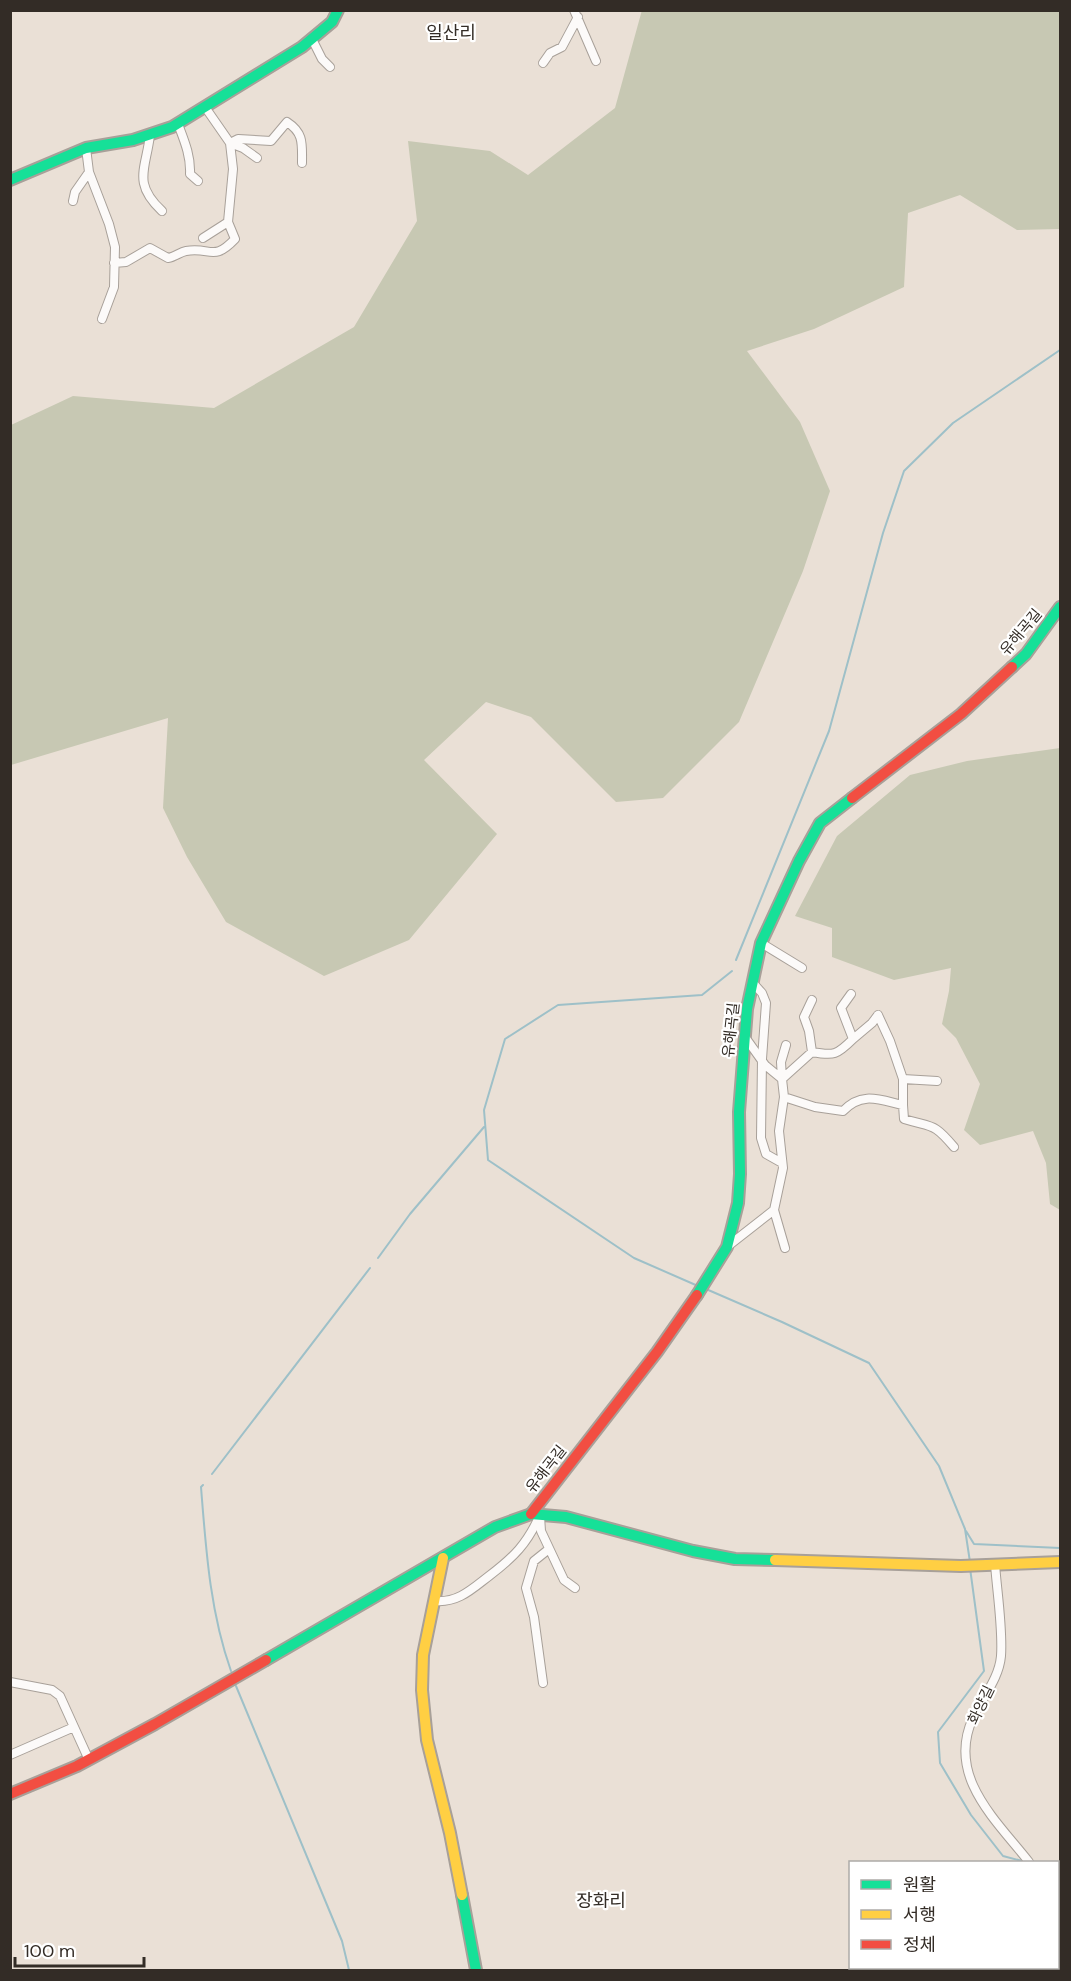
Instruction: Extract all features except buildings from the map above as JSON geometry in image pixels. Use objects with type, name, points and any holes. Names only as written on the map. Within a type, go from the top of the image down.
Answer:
[{"type":"street","points":[[10,180],[86,148],[134,140],[178,124],[312,39],[332,22],[338,10]]},
{"type":"street","points":[[576,14],[596,61]]},
{"type":"street","points":[[543,63],[550,53],[562,47],[576,14]]},
{"type":"street","points":[[312,39],[322,59],[330,67]]},
{"type":"street","points":[[114,263],[126,262],[150,248],[168,258],[183,252],[202,250],[218,253],[225,250],[235,238],[228,222],[233,169],[230,143],[205,107]]},
{"type":"street","points":[[230,143],[238,139],[271,141],[287,122],[297,129],[302,141],[302,163]]},
{"type":"street","points":[[178,124],[186,148],[190,174],[198,181]]},
{"type":"street","points":[[150,135],[142,178],[153,203],[162,211]]},
{"type":"street","points":[[230,143],[243,147],[257,158]]},
{"type":"street","points":[[86,148],[89,172],[109,224],[115,247],[114,287],[102,319]]},
{"type":"street","points":[[73,201],[75,192],[89,172]]},
{"type":"street","points":[[203,238],[228,222]]},
{"type":"street","name":"유해곡길","points":[[536,1515],[689,1307],[727,1247],[738,1203],[739,1112],[747,1009],[761,943],[799,861],[820,823],[960,714],[1026,654],[1060,607]]},
{"type":"street","points":[[761,943],[802,968]]},
{"type":"street","points":[[753,983],[762,993],[766,1003],[762,1059],[761,1138],[766,1154],[782,1163]]},
{"type":"street","points":[[851,994],[841,1008],[853,1040]]},
{"type":"street","points":[[812,1000],[804,1017],[812,1052]]},
{"type":"street","points":[[812,1052],[828,1055],[839,1053],[878,1015],[903,1079],[904,1119],[930,1124],[939,1130],[954,1147]]},
{"type":"street","points":[[745,1037],[765,1065],[782,1079]]},
{"type":"street","points":[[785,1248],[774,1210],[782,1163],[779,1131],[784,1097],[781,1062],[786,1045]]},
{"type":"street","points":[[782,1079],[812,1052]]},
{"type":"street","points":[[903,1079],[937,1081]]},
{"type":"street","points":[[784,1097],[815,1107],[843,1111],[852,1102],[871,1098],[903,1105]]},
{"type":"street","points":[[727,1247],[774,1210]]},
{"type":"street","points":[[536,1515],[564,1580],[575,1588]]},
{"type":"street","points":[[435,1601],[442,1602],[466,1595],[501,1568],[520,1550],[533,1531],[536,1515]]},
{"type":"street","points":[[10,1794],[89,1760],[495,1527],[516,1518],[536,1515],[566,1516],[693,1551],[735,1559],[961,1566],[1060,1562]]},
{"type":"street","points":[[543,1683],[534,1617],[526,1588],[534,1561],[549,1549]]},
{"type":"street","points":[[443,1558],[423,1655],[422,1690],[426,1730],[450,1833],[476,1971]]},
{"type":"street","name":"화양길","points":[[995,1564],[1001,1656],[996,1673],[969,1728],[964,1759],[978,1796],[1026,1859]]},
{"type":"street","points":[[10,1682],[57,1693],[62,1699],[89,1760]]},
{"type":"street","points":[[10,1755],[74,1727]]},
{"type":"green space","points":[[642,10],[1060,11],[1060,229],[1017,230],[960,195],[908,213],[904,287],[814,329],[747,351],[800,422],[830,491],[803,571],[739,722],[663,798],[616,802],[531,717],[486,702],[424,760],[497,834],[409,940],[324,976],[226,922],[187,857],[163,808],[168,718],[11,765],[11,425],[73,396],[214,408],[354,327],[417,221],[408,141],[490,151],[528,175],[615,108]]},
{"type":"green space","points":[[1060,748],[1060,1210],[1050,1204],[1046,1163],[1033,1131],[980,1145],[964,1130],[980,1084],[956,1038],[942,1024],[951,968],[894,980],[832,957],[832,928],[795,916],[837,836],[910,775],[967,761]]},
{"type":"waterway","points":[[736,960],[829,731],[883,533],[904,471],[953,423],[1060,350]]},
{"type":"waterway","points":[[698,1286],[634,1258],[488,1160],[484,1110],[505,1039],[558,1005],[702,995],[732,971]]},
{"type":"waterway","points":[[378,1258],[410,1214],[484,1127]]},
{"type":"waterway","points":[[212,1474],[370,1268]]},
{"type":"waterway","points":[[706,1289],[869,1363],[939,1466],[965,1529],[970,1562]]},
{"type":"waterway","points":[[203,1485],[201,1487],[210,1580],[218,1626],[231,1671]]},
{"type":"waterway","points":[[966,1531],[974,1544],[1060,1548]]},
{"type":"waterway","points":[[970,1568],[984,1671],[938,1732],[940,1763],[971,1815],[1003,1856],[1022,1861]]},
{"type":"waterway","points":[[236,1686],[342,1941],[349,1970]]},
{"type":"traffic: fast","points":[[10,180],[86,148],[133,140],[172,127],[302,47],[332,22],[338,10]]},
{"type":"traffic: fast","points":[[1012,667],[1026,654],[1060,607]]},
{"type":"traffic: fast","points":[[697,1295],[727,1247],[738,1203],[739,1112],[747,1009],[761,943],[799,861],[820,823],[852,798]]},
{"type":"traffic: fast","points":[[266,1660],[495,1527],[531,1514],[566,1517],[693,1551],[735,1559],[775,1560]]},
{"type":"traffic: fast","points":[[462,1895],[476,1970]]},
{"type":"traffic: slow","points":[[443,1558],[423,1655],[422,1690],[427,1740],[450,1833],[462,1895]]},
{"type":"traffic: slow","points":[[775,1560],[961,1566],[1060,1562]]},
{"type":"traffic: jam","points":[[852,798],[961,714],[1012,667]]},
{"type":"traffic: jam","points":[[531,1514],[657,1352],[697,1295]]},
{"type":"traffic: jam","points":[[10,1794],[77,1766],[266,1660]]},
{"type":"district","name":"일산리","points":[[451,33]]},
{"type":"district","name":"장화리","points":[[601,1901]]}]
